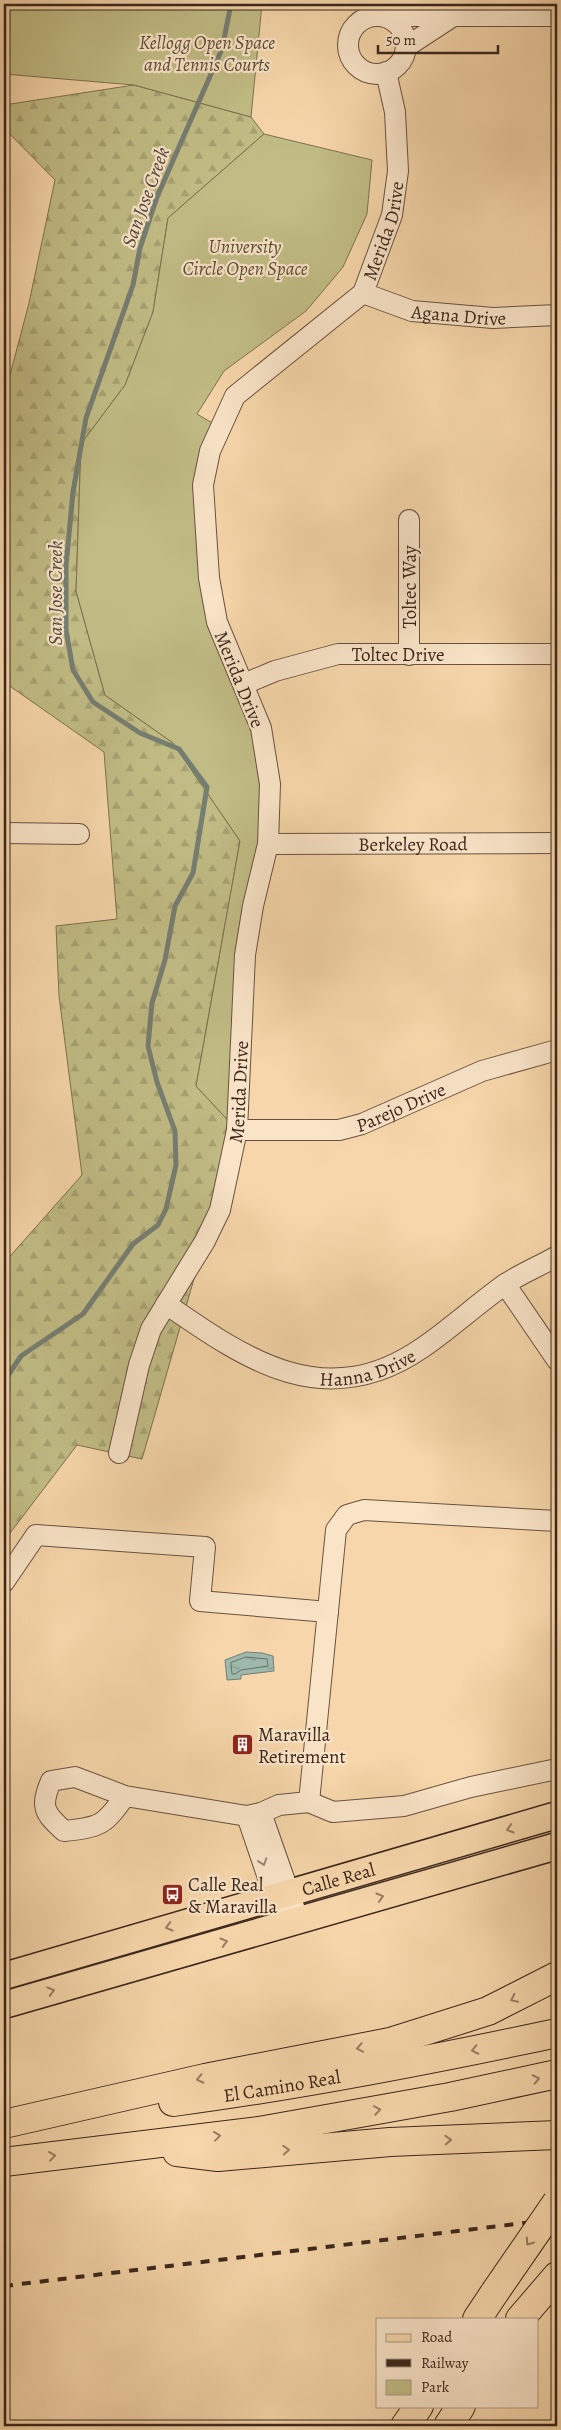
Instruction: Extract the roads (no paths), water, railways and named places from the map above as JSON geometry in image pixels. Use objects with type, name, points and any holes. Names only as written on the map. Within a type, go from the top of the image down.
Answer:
[{"type":"highway","points":[[4,2124],[205,2078],[390,2042],[488,2011],[557,1976]]},
{"type":"highway","name":"El Camino Real","points":[[4,2124],[253,2091],[444,2057],[557,2033]]},
{"type":"highway","points":[[4,2162],[269,2130],[450,2097],[557,2074]]},
{"type":"highway","points":[[134,2147],[218,2157],[390,2142],[557,2135]]},
{"type":"highway","points":[[478,2318],[557,2202]]},
{"type":"highway","points":[[521,2318],[553,2280]]},
{"type":"highway","points":[[405,2426],[418,2408]]},
{"type":"highway","points":[[448,2426],[460,2408]]},
{"type":"main road","name":"Calle Real","points":[[4,1976],[557,1815]]},
{"type":"main road","name":"Calle Real","points":[[4,2005],[557,1846]]},
{"type":"street","points":[[381,16],[389,18],[402,30],[406,47],[400,62],[386,72],[378,74],[362,69],[352,59],[348,45],[351,31],[364,19],[381,16],[455,15],[530,10],[557,16]]},
{"type":"street","points":[[406,47],[455,15]]},
{"type":"street","name":"Merida Drive","points":[[120,1453],[139,1365],[151,1329],[204,1241],[220,1210],[237,1130],[245,955],[253,906],[268,844],[270,784],[261,728],[244,684],[230,658],[217,622],[209,578],[203,485],[210,451],[234,396],[363,292],[392,215],[398,171],[395,112],[386,72]]},
{"type":"street","name":"Agana Drive","points":[[363,292],[412,311],[493,318],[557,315]]},
{"type":"street","name":"Toltec Way","points":[[409,520],[409,655]]},
{"type":"street","name":"Toltec Drive","points":[[244,684],[275,671],[338,654],[557,654]]},
{"type":"street","points":[[4,833],[79,834]]},
{"type":"street","name":"Berkeley Road","points":[[268,844],[557,843]]},
{"type":"street","name":"Parejo Drive","points":[[237,1130],[339,1130],[347,1128],[390,1113],[482,1071],[557,1050]]},
{"type":"street","name":"Hanna Drive","points":[[166,1304],[221,1342],[259,1363],[291,1374],[356,1378],[380,1371],[421,1349],[505,1284],[557,1256]]},
{"type":"street","points":[[505,1284],[557,1360]]},
{"type":"street","points":[[310,1802],[336,1530],[347,1515],[364,1510],[557,1520]]},
{"type":"street","points":[[4,1582],[36,1535],[205,1547],[200,1601],[328,1612]]},
{"type":"street","points":[[125,1796],[254,1815],[279,1805],[310,1802],[334,1812],[404,1806],[471,1787],[557,1769]]},
{"type":"street","points":[[254,1815],[292,1923]]},
{"type":"water","points":[[246,1652],[273,1656],[274,1671],[241,1675],[241,1679],[227,1680],[225,1660]]},
{"type":"waterway","name":"San Jose Creek","points":[[4,1390],[5,1380],[21,1356],[83,1314],[133,1244],[158,1225],[166,1209],[176,1165],[175,1131],[157,1082],[148,1046],[152,1003],[165,960],[175,906],[193,873],[207,787],[179,749],[140,733],[93,702],[73,670],[66,630],[66,566],[73,492],[86,418],[133,285],[140,248],[157,197],[222,49],[231,4]]},
{"type":"railway","points":[[4,2286],[557,2219]]},
{"type":"place","name":"Maravilla Retirement","points":[[242,1745]]},
{"type":"place","name":"Calle Real & Maravilla","points":[[172,1895]]},
{"type":"park label","name":"Kellogg Open Space and Tennis Courts","points":[[207,53]]},
{"type":"park label","name":"University Circle Open Space","points":[[245,257]]}]
